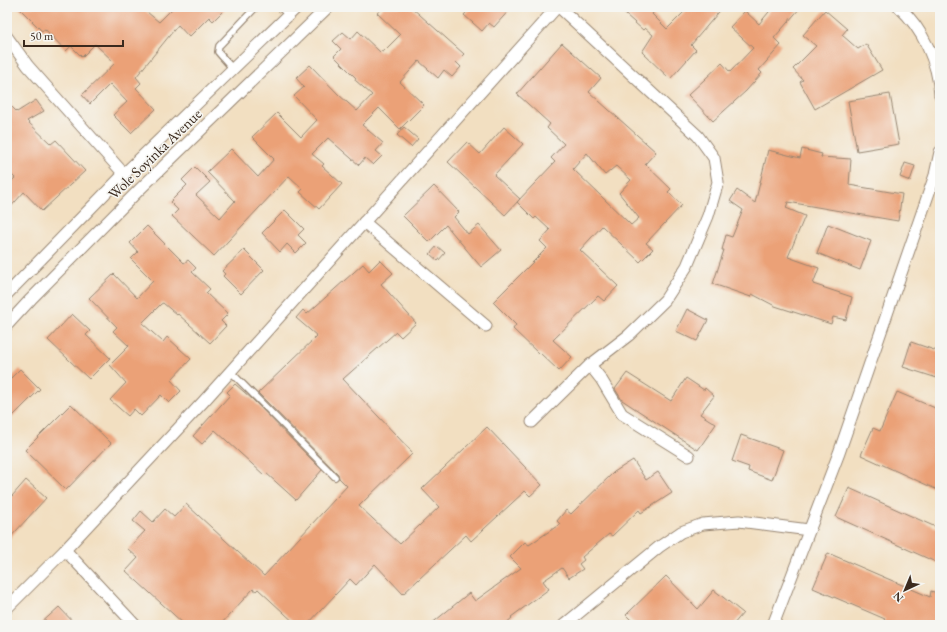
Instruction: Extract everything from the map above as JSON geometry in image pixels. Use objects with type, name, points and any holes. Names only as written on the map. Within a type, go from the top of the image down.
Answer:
[{"type":"street","name":"Wole Soyinka Avenue","points":[[7,294],[124,174],[297,7]]},
{"type":"street","name":"Wole Soyinka Avenue","points":[[9,319],[31,299],[139,190],[328,7]]},
{"type":"street","points":[[7,608],[65,550],[230,371],[558,7],[698,136],[714,158],[718,182],[708,216],[687,266],[665,300],[629,335],[590,365],[532,422]]},
{"type":"street","points":[[899,7],[908,16],[930,50],[939,81],[940,95]]},
{"type":"street","points":[[7,38],[28,66],[124,174]]},
{"type":"street","points":[[773,625],[839,453],[935,175],[940,152]]},
{"type":"street","points":[[364,222],[486,326]]},
{"type":"street","points":[[590,365],[601,379],[622,414],[689,456]]},
{"type":"street","points":[[564,625],[659,547],[681,532],[703,524],[739,521],[809,530]]},
{"type":"street","points":[[65,550],[135,625]]},
{"type":"lane","points":[[233,69],[218,52],[219,46],[256,7]]},
{"type":"lane","points":[[279,7],[288,15]]},
{"type":"lane","points":[[230,371],[335,477]]},
{"type":"building","points":[[18,7],[141,7],[159,22],[174,7],[227,7],[213,21],[209,17],[189,37],[178,25],[136,77],[141,83],[136,88],[156,109],[131,133],[113,115],[127,102],[110,84],[90,104],[82,95],[115,63],[95,44],[82,57],[71,46],[66,51],[45,29],[42,31]]},
{"type":"building","points":[[384,7],[411,7],[464,54],[456,62],[461,67],[452,77],[444,70],[438,78],[419,61],[400,82],[424,105],[400,129],[379,108],[362,125],[383,143],[376,151],[382,156],[373,165],[365,158],[359,165],[328,138],[312,154],[324,164],[322,166],[342,184],[319,209],[300,192],[303,189],[289,176],[214,256],[172,216],[178,210],[170,202],[187,185],[182,180],[195,167],[210,182],[196,195],[220,218],[235,201],[207,172],[231,149],[258,177],[274,159],[252,137],[277,113],[301,137],[317,120],[294,96],[304,87],[296,78],[310,65],[357,111],[372,95],[355,80],[356,78],[334,56],[341,49],[333,41],[343,32],[351,39],[358,31],[380,52],[383,52],[400,35],[377,13]]},
{"type":"building","points":[[471,7],[512,7],[494,27],[489,23],[482,31],[464,15]]},
{"type":"building","points":[[617,7],[658,7],[652,14],[667,29],[689,7],[723,7],[691,45],[696,50],[670,79],[642,52],[653,35],[645,28],[643,30]]},
{"type":"building","points":[[773,7],[801,7],[774,38],[781,45],[759,70],[762,73],[746,91],[713,121],[688,95],[722,63],[730,72],[753,48],[730,27],[745,11],[759,24]]},
{"type":"building","points":[[825,10],[847,29],[842,35],[858,49],[866,44],[882,70],[815,109],[800,82],[803,80],[793,69],[816,46],[803,35]]},
{"type":"building","points":[[562,43],[601,78],[589,92],[656,152],[645,164],[671,189],[668,192],[682,205],[646,243],[653,249],[640,262],[602,226],[580,250],[618,286],[604,301],[598,296],[553,340],[572,357],[559,371],[513,329],[516,325],[493,302],[547,248],[540,241],[550,230],[536,217],[534,219],[517,202],[555,162],[551,158],[564,144],[547,128],[550,124],[517,94]],"holes":[[[587,153],[605,175],[616,166],[631,180],[619,193],[639,218],[631,225],[573,169]]]},
{"type":"building","points":[[890,94],[899,144],[857,151],[848,101]]},
{"type":"building","points":[[36,100],[44,111],[27,121],[51,144],[56,140],[85,171],[42,211],[24,192],[7,211],[7,185],[15,178],[7,170],[7,102],[17,112]]},
{"type":"building","points":[[404,127],[418,139],[411,147],[397,135]]},
{"type":"building","points":[[504,127],[523,144],[494,175],[520,199],[505,215],[448,162],[467,142],[480,154]]},
{"type":"building","points":[[802,149],[822,154],[821,157],[851,159],[849,185],[902,194],[898,221],[788,202],[786,208],[805,216],[788,257],[819,268],[813,284],[852,297],[846,320],[833,317],[831,324],[775,306],[752,294],[751,297],[713,284],[724,250],[722,250],[726,235],[732,237],[743,210],[730,201],[737,190],[755,203],[768,150],[800,158]]},
{"type":"building","points":[[905,163],[915,166],[910,181],[900,177]]},
{"type":"building","points":[[434,186],[459,212],[454,217],[468,234],[479,225],[501,250],[481,267],[446,225],[429,242],[403,216]]},
{"type":"building","points":[[285,210],[304,229],[298,235],[306,243],[296,253],[287,244],[280,252],[262,233]]},
{"type":"building","points":[[828,224],[871,241],[860,270],[817,253]]},
{"type":"building","points":[[147,226],[184,263],[188,260],[196,268],[192,272],[210,289],[206,293],[228,314],[221,321],[226,326],[210,343],[178,314],[177,315],[163,303],[142,323],[163,342],[167,337],[191,359],[171,380],[181,391],[169,403],[161,395],[141,416],[134,409],[128,416],[110,400],[126,383],[110,365],[129,346],[113,331],[117,327],[89,298],[114,274],[137,298],[153,281],[131,259],[138,252],[130,243]]},
{"type":"building","points":[[437,246],[445,253],[438,261],[430,254]]},
{"type":"building","points":[[244,250],[264,270],[241,294],[223,276],[225,274],[222,271]]},
{"type":"building","points":[[380,260],[393,273],[381,284],[416,323],[401,337],[396,332],[343,379],[413,453],[359,506],[400,544],[439,507],[422,489],[487,427],[542,485],[530,496],[525,491],[471,541],[466,535],[403,594],[375,564],[356,585],[350,579],[307,625],[297,625],[258,589],[256,591],[253,589],[220,625],[185,625],[126,571],[138,558],[128,549],[145,531],[133,521],[141,511],[153,522],[165,509],[174,517],[186,504],[264,576],[347,486],[339,478],[338,474],[258,393],[317,336],[296,318],[303,310],[307,314],[363,264],[369,271]]},
{"type":"building","points":[[687,309],[708,320],[697,341],[676,331]]},
{"type":"building","points":[[72,314],[90,331],[86,335],[110,358],[89,379],[48,340]]},
{"type":"building","points":[[911,342],[940,352],[940,379],[903,367]]},
{"type":"building","points":[[20,369],[40,389],[7,422],[7,382]]},
{"type":"building","points":[[627,373],[671,401],[686,378],[704,390],[705,388],[714,396],[700,414],[716,424],[698,450],[622,400],[615,389]]},
{"type":"building","points":[[235,384],[252,399],[322,470],[296,500],[266,473],[264,475],[215,430],[202,444],[193,436],[230,395],[227,392]]},
{"type":"building","points":[[897,392],[940,410],[940,491],[861,455],[873,428],[880,431]]},
{"type":"building","points":[[71,404],[111,443],[66,490],[25,450]]},
{"type":"building","points":[[741,435],[783,450],[772,480],[748,471],[749,467],[732,461]]},
{"type":"building","points":[[633,460],[646,480],[658,472],[672,493],[641,513],[639,510],[612,536],[609,534],[582,557],[584,560],[579,564],[583,569],[569,578],[562,568],[543,581],[549,589],[511,617],[512,618],[504,625],[430,625],[469,593],[475,601],[521,568],[510,557],[525,542],[529,545],[560,524],[557,521],[566,510],[571,514],[614,472]]},
{"type":"building","points":[[26,480],[46,498],[7,541],[7,492],[12,496]]},
{"type":"building","points":[[849,488],[940,529],[940,564],[836,517]]},
{"type":"building","points":[[828,553],[930,597],[931,591],[940,594],[940,606],[933,625],[882,625],[885,619],[813,588]]},
{"type":"building","points":[[666,576],[698,609],[714,590],[743,613],[733,625],[666,625],[660,620],[655,625],[636,625],[626,615]]},
{"type":"building","points":[[59,607],[76,625],[39,625]]}]
